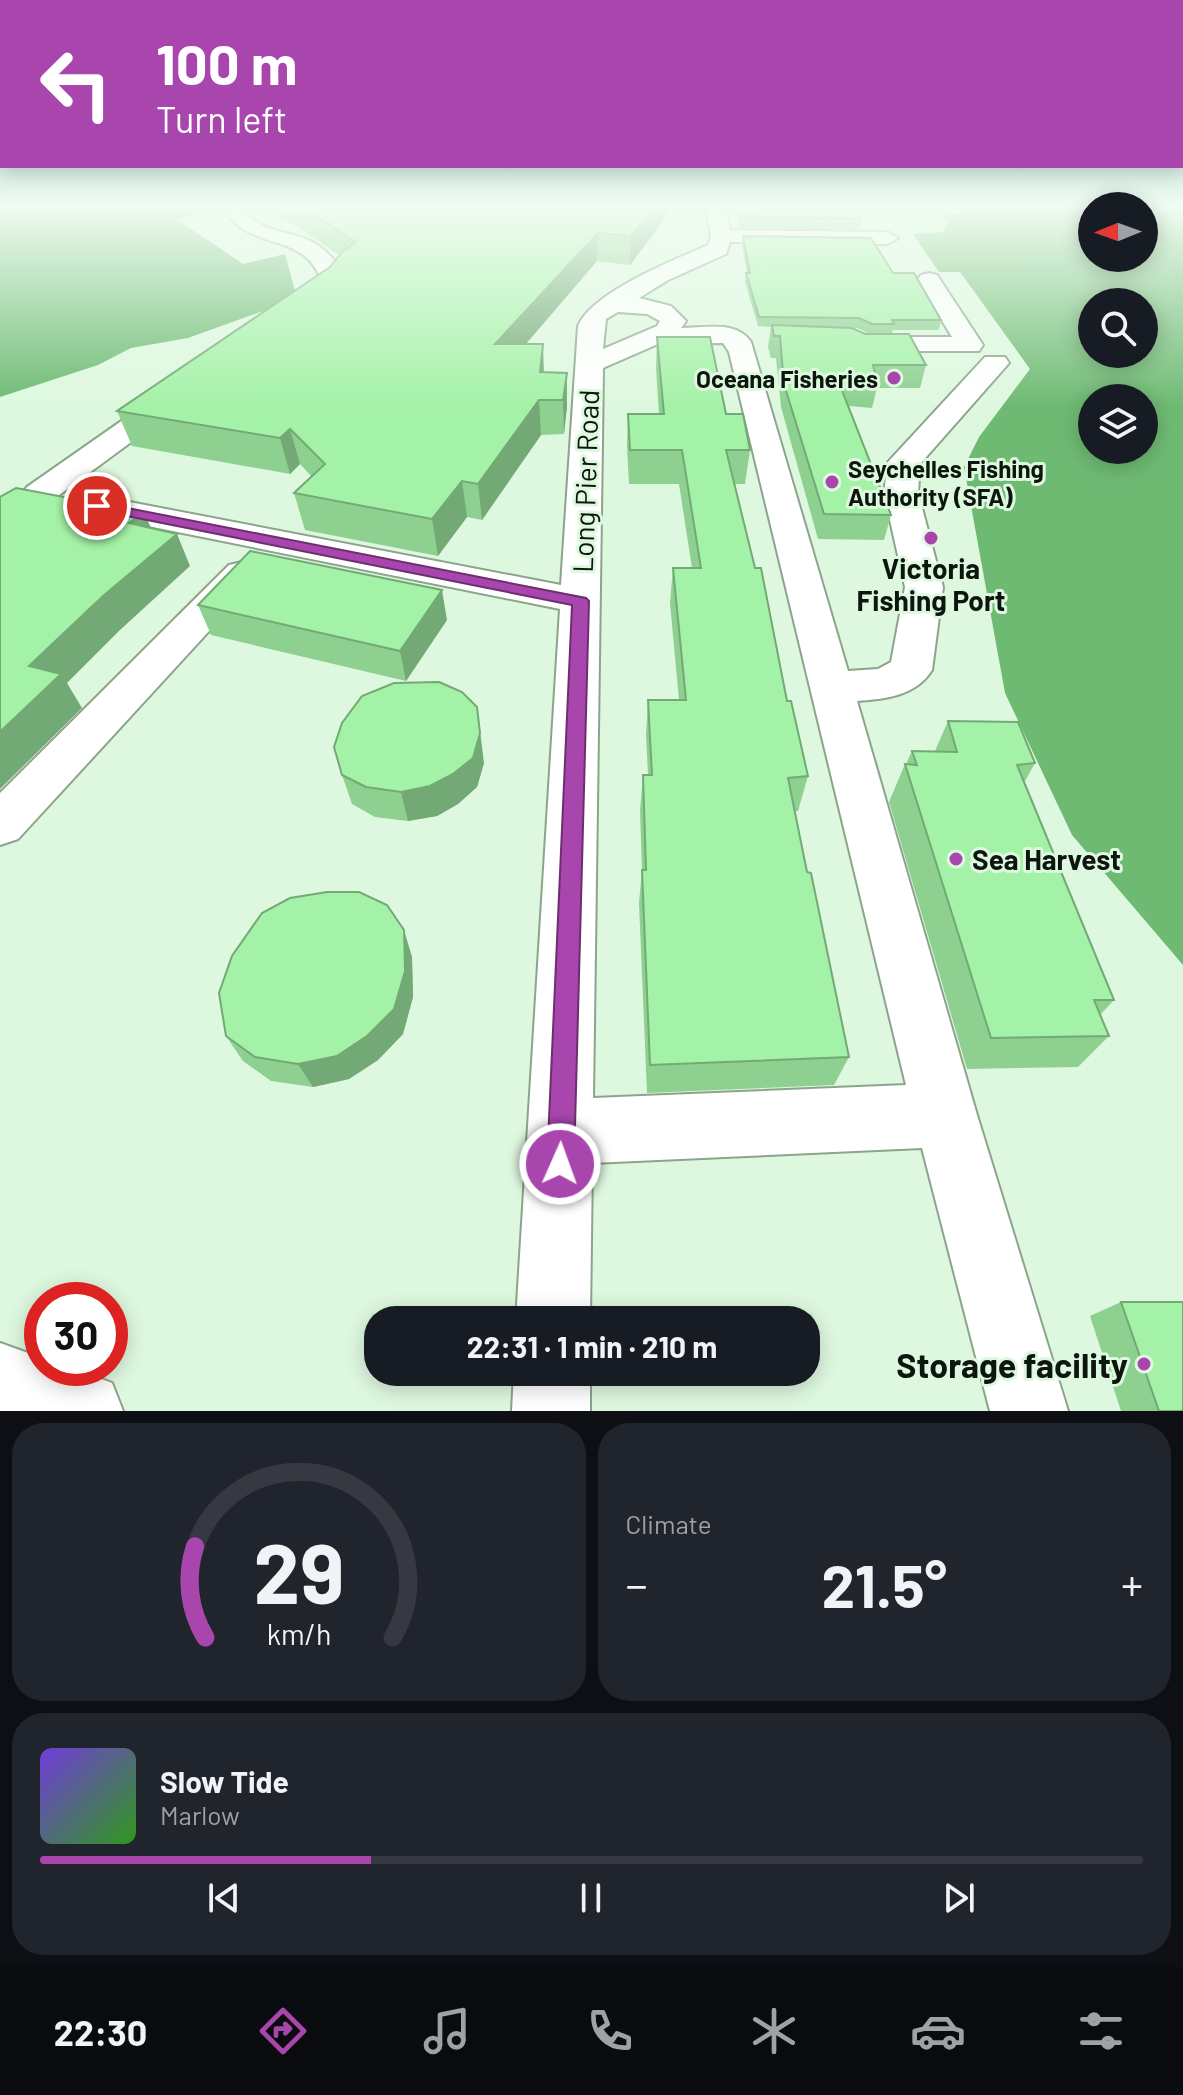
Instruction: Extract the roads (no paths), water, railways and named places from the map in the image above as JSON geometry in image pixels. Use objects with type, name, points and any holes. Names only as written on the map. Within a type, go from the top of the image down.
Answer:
[{"type":"street","points":[[276,325],[326,289],[333,279],[332,275]]},
{"type":"street","points":[[607,307],[663,275]]},
{"type":"street","points":[[663,326],[671,275]]},
{"type":"street","points":[[829,338],[857,339],[860,345],[970,345],[929,280]]},
{"type":"street","points":[[607,307],[648,306],[663,326],[743,335],[738,342],[829,687],[1029,1411]]},
{"type":"street","name":"Long Pier Road","points":[[554,1306],[588,381],[592,363],[587,348],[590,324],[598,312],[607,307]]},
{"type":"street","name":"Long Pier Road","points":[[592,363],[663,326]]},
{"type":"street","points":[[829,687],[886,684],[911,670],[924,587],[901,493],[904,462],[995,363]]},
{"type":"street","points":[[188,387],[39,494],[581,601]]},
{"type":"street","points":[[0,825],[274,541]]},
{"type":"street","points":[[562,1132],[945,1115]]},
{"type":"street","points":[[0,1382],[84,1411]]},
{"type":"street","points":[[551,1411],[552,1386]]},
{"type":"place","name":"Oceana Fisheries","points":[[894,378]]},
{"type":"place","name":"Seychelles Fishing Authority (SFA)","points":[[832,482]]},
{"type":"place","name":"Victoria Fishing Port","points":[[931,538]]},
{"type":"place","name":"Sea Harvest","points":[[956,859]]},
{"type":"place","name":"Storage facility","points":[[1144,1364]]}]
